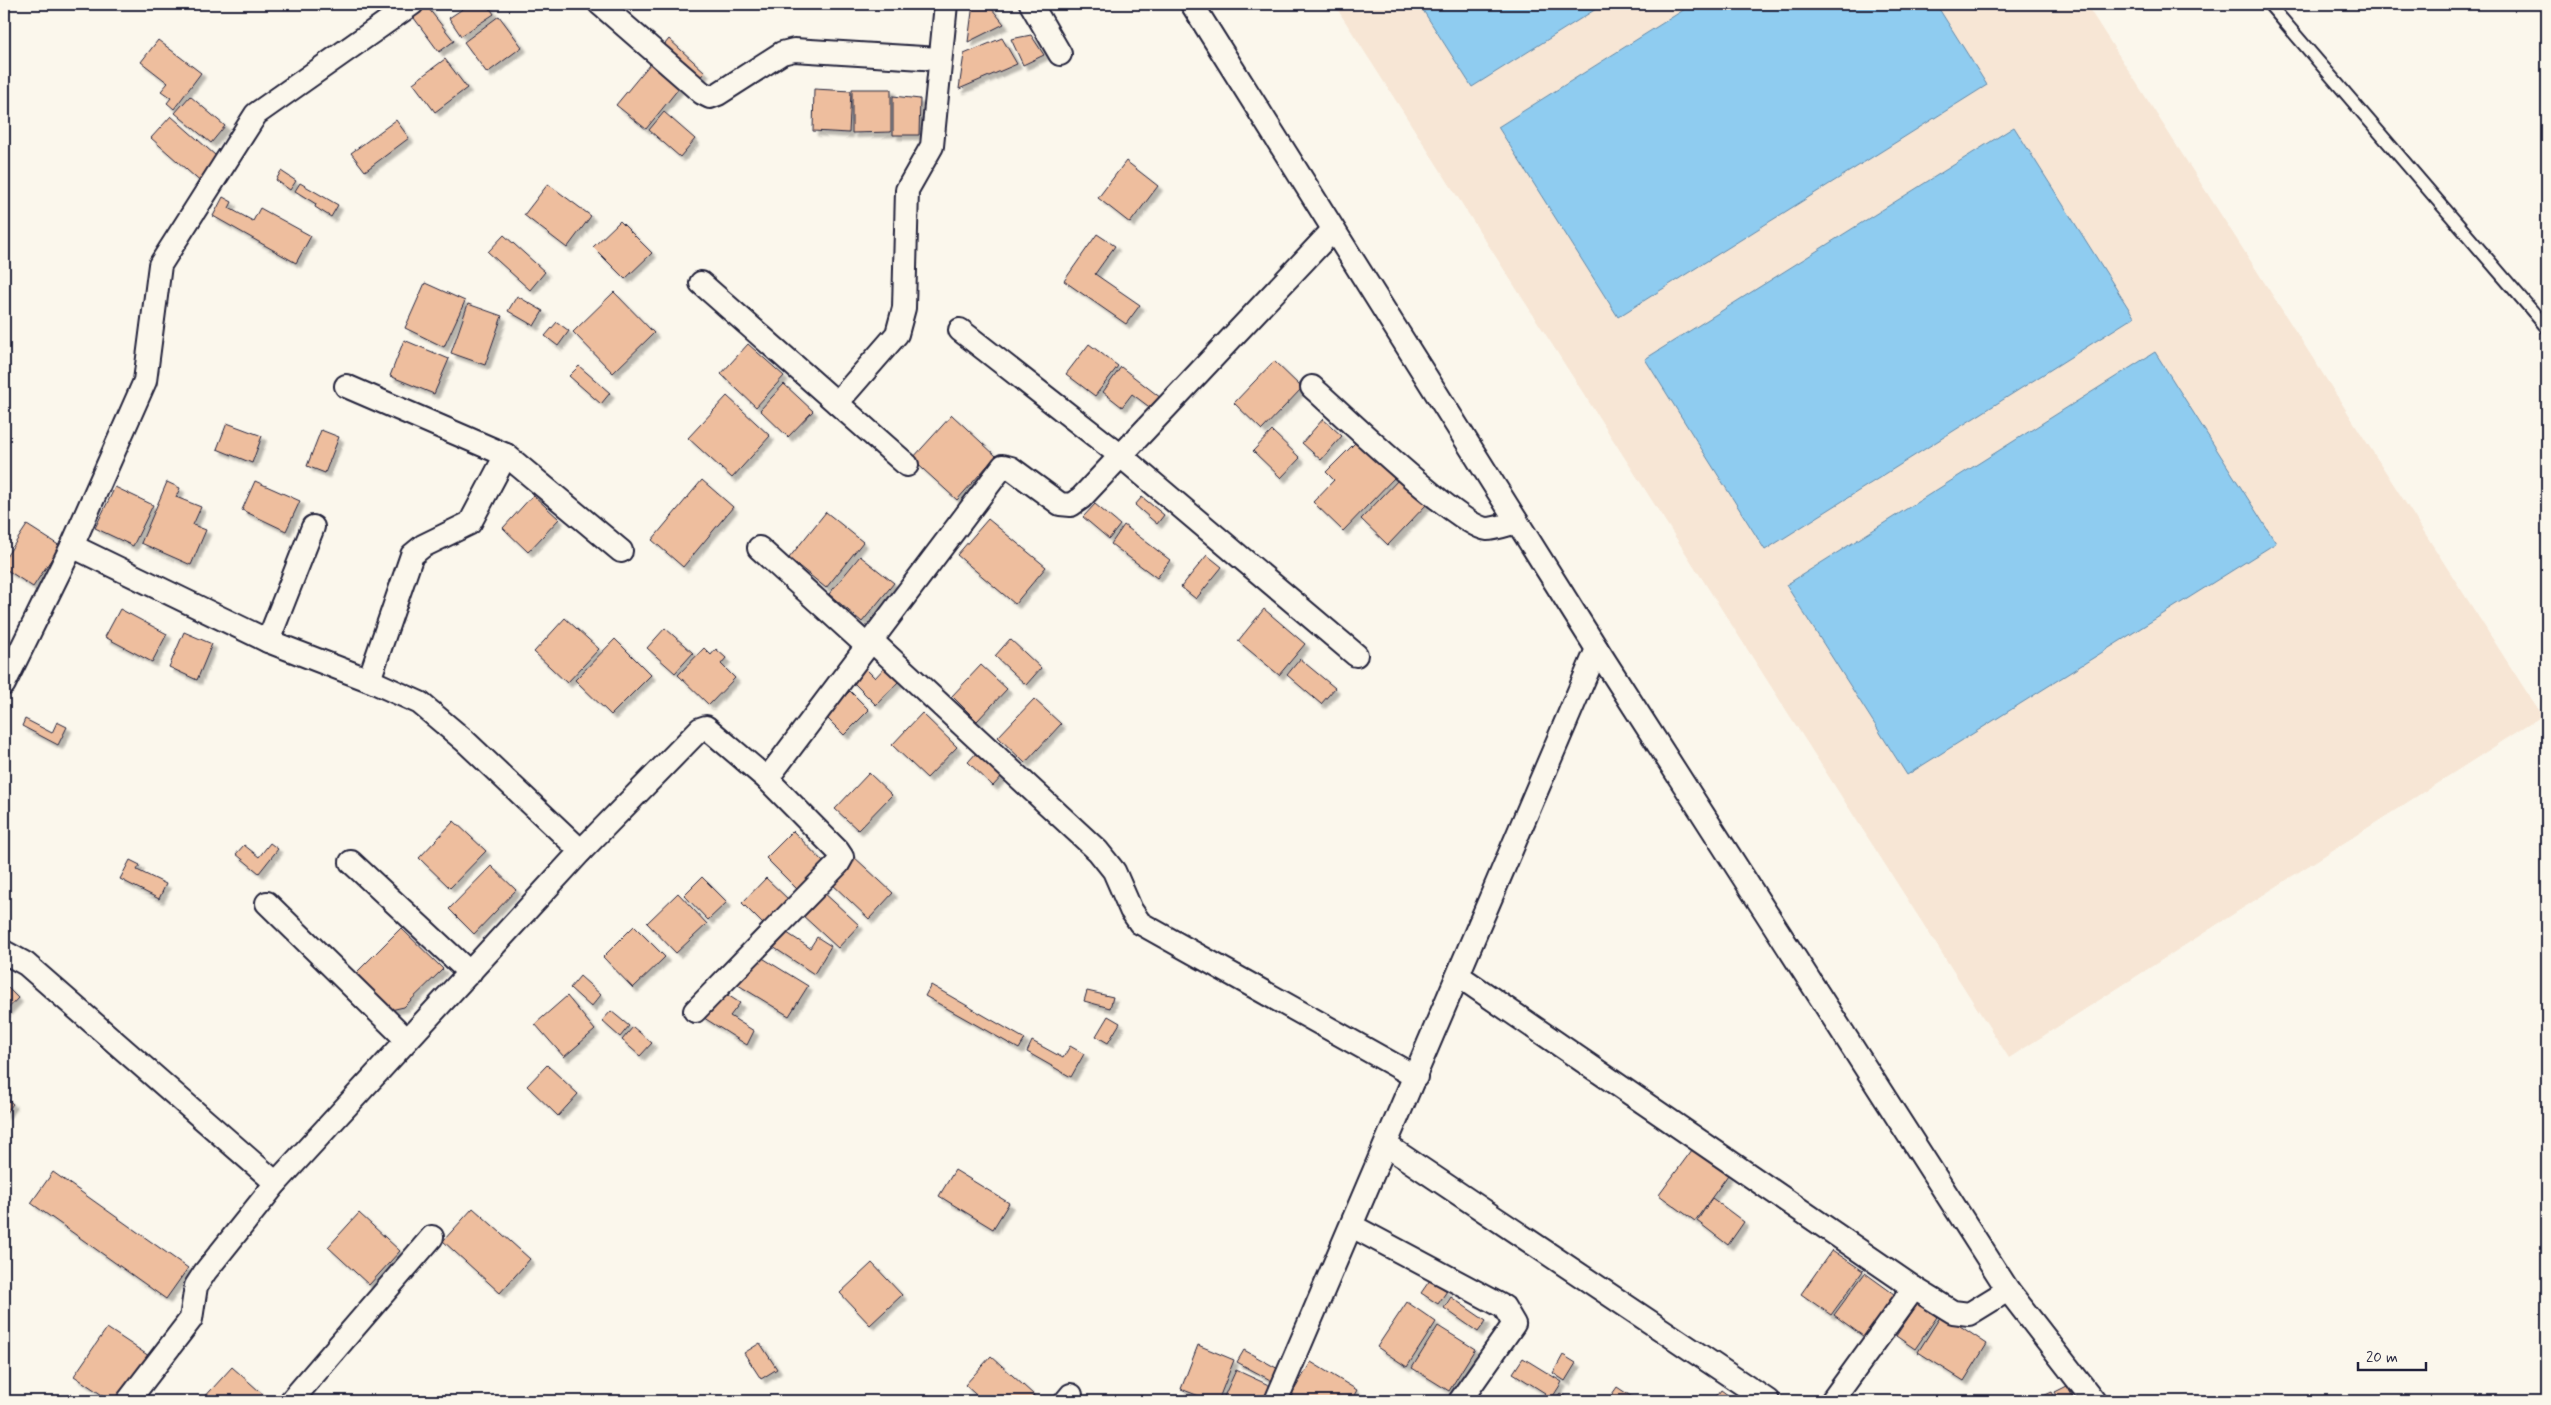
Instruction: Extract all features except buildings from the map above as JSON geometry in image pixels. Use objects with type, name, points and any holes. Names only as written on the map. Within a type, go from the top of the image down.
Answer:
[{"type":"street","points":[[4,684],[72,546],[145,381],[160,265],[256,114],[412,4]]},
{"type":"street","points":[[600,4],[702,93],[710,97],[718,94],[782,54],[794,50],[939,60]]},
{"type":"street","points":[[837,403],[897,334],[904,308],[907,190],[932,146],[946,4]]},
{"type":"street","points":[[1031,4],[1060,54]]},
{"type":"street","points":[[1192,4],[1597,650],[2008,1290],[2094,1401]]},
{"type":"street","points":[[766,779],[1003,466],[1011,468],[1060,504],[1071,506],[1081,498],[1333,230]]},
{"type":"street","points":[[701,283],[907,466]]},
{"type":"street","points":[[960,330],[1120,456],[1356,655]]},
{"type":"street","points":[[346,386],[506,455],[621,551]]},
{"type":"street","points":[[1312,388],[1440,501],[1470,524],[1487,529],[1517,522]]},
{"type":"street","points":[[369,680],[412,555],[423,546],[470,523],[506,455]]},
{"type":"street","points":[[268,641],[312,527]]},
{"type":"street","points":[[72,546],[268,641],[369,680],[420,703],[465,741],[581,850]]},
{"type":"street","points":[[759,548],[869,643],[1098,851],[1114,871],[1131,910],[1140,923],[1416,1077]]},
{"type":"street","points":[[1276,1401],[1597,650]]},
{"type":"street","points":[[128,1401],[191,1319],[196,1286],[205,1272],[276,1183],[581,850],[700,729],[706,727],[766,779],[838,850],[842,857],[838,864],[696,1011]]},
{"type":"street","points":[[351,862],[470,973]]},
{"type":"street","points":[[267,903],[407,1040]]},
{"type":"street","points":[[4,952],[26,964],[276,1183]]},
{"type":"street","points":[[1459,976],[1914,1288],[1953,1312],[1969,1314],[2008,1290]]},
{"type":"street","points":[[1386,1145],[1768,1401]]},
{"type":"street","points":[[1352,1226],[1504,1307],[1512,1317],[1514,1324],[1460,1401]]},
{"type":"street","points":[[291,1401],[432,1237]]},
{"type":"street","points":[[1832,1401],[1914,1288]]},
{"type":"lane","points":[[2269,4],[2547,328]]},
{"type":"shaded area","points":[[1334,4],[2086,4],[2542,716],[2009,1058]]},
{"type":"water","points":[[1419,4],[1604,4],[1472,87]]},
{"type":"water","points":[[1693,4],[1936,4],[1987,85],[1618,317],[1498,127]]},
{"type":"water","points":[[2014,127],[2134,317],[1765,550],[1645,359]]},
{"type":"water","points":[[2155,352],[2276,543],[1907,775],[1786,585]]}]
